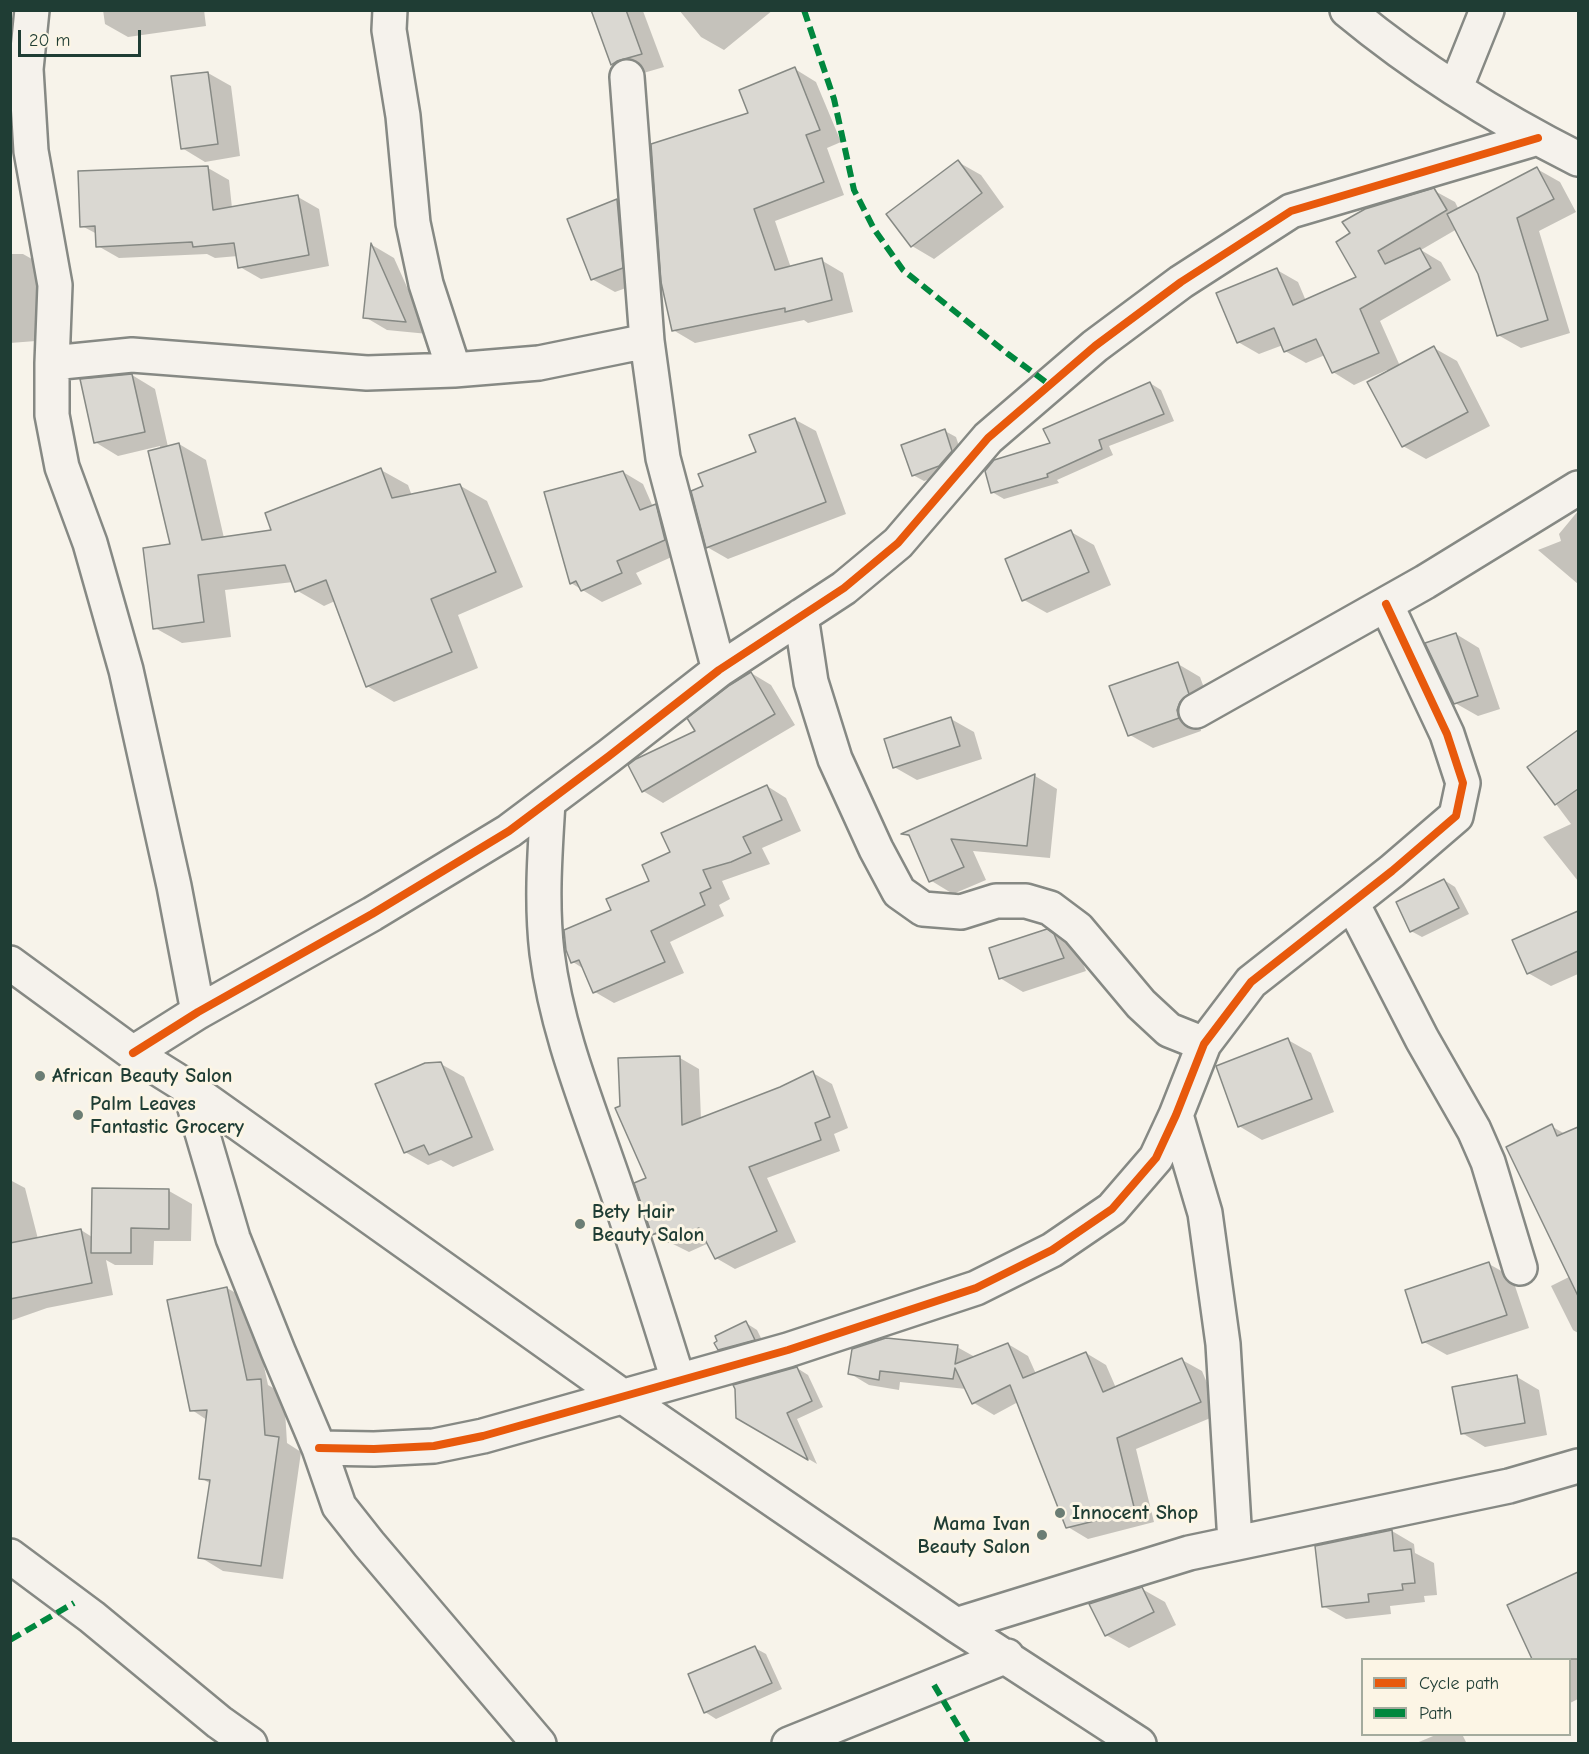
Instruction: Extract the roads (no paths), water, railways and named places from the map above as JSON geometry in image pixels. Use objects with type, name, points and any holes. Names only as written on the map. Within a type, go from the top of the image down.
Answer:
[{"type":"street","points":[[32,10],[26,69],[31,151],[55,285],[52,415],[62,467],[90,543],[126,670],[167,853],[198,1012]]},
{"type":"street","points":[[390,10],[389,30],[403,117],[413,223],[426,284],[454,370]]},
{"type":"street","points":[[1347,10],[1428,70],[1538,138],[1578,159]]},
{"type":"street","points":[[1456,87],[1487,10]]},
{"type":"street","points":[[627,77],[647,341],[663,458],[719,670]]},
{"type":"street","points":[[133,1053],[198,1012],[382,908],[509,831],[719,670],[844,588],[898,543],[988,438],[1095,346],[1181,282],[1251,236],[1291,210],[1538,138]]},
{"type":"street","points":[[52,363],[132,355],[367,373],[454,370],[539,363],[647,341]]},
{"type":"street","points":[[1196,711],[1386,604],[1578,488]]},
{"type":"street","points":[[319,1448],[375,1449],[434,1446],[483,1437],[788,1350],[976,1288],[1052,1250],[1112,1209],[1156,1158],[1204,1044],[1251,982],[1392,871],[1456,816],[1463,783],[1448,735],[1386,604]]},
{"type":"street","points":[[801,616],[811,682],[835,759],[876,849],[899,892],[923,909],[961,912],[996,901],[1026,902],[1050,908],[1078,929],[1141,1004],[1169,1029],[1204,1044]]},
{"type":"street","points":[[548,802],[543,893],[547,953],[560,1016],[581,1092],[606,1159],[678,1380]]},
{"type":"street","points":[[1352,903],[1422,1039],[1474,1130],[1488,1162],[1520,1268]]},
{"type":"street","points":[[10,963],[133,1053],[189,1088],[622,1396],[956,1625],[1139,1743]]},
{"type":"street","points":[[189,1088],[233,1238],[319,1448],[339,1506],[376,1553],[539,1743]]},
{"type":"street","points":[[1176,1115],[1205,1213],[1223,1344],[1235,1542]]},
{"type":"street","points":[[956,1625],[1190,1553],[1509,1486],[1578,1466]]},
{"type":"street","points":[[10,1556],[92,1617],[219,1722],[250,1743]]},
{"type":"street","points":[[789,1743],[1007,1656]]},
{"type":"place","name":"African Beauty Salon","points":[[40,1076]]},
{"type":"place","name":"Palm Leaves Fantastic Grocery","points":[[78,1115]]},
{"type":"place","name":"Bety Hair Beauty Salon","points":[[580,1224]]},
{"type":"place","name":"Innocent Shop","points":[[1060,1513]]},
{"type":"place","name":"Mama Ivan Beauty Salon","points":[[1042,1535]]}]
